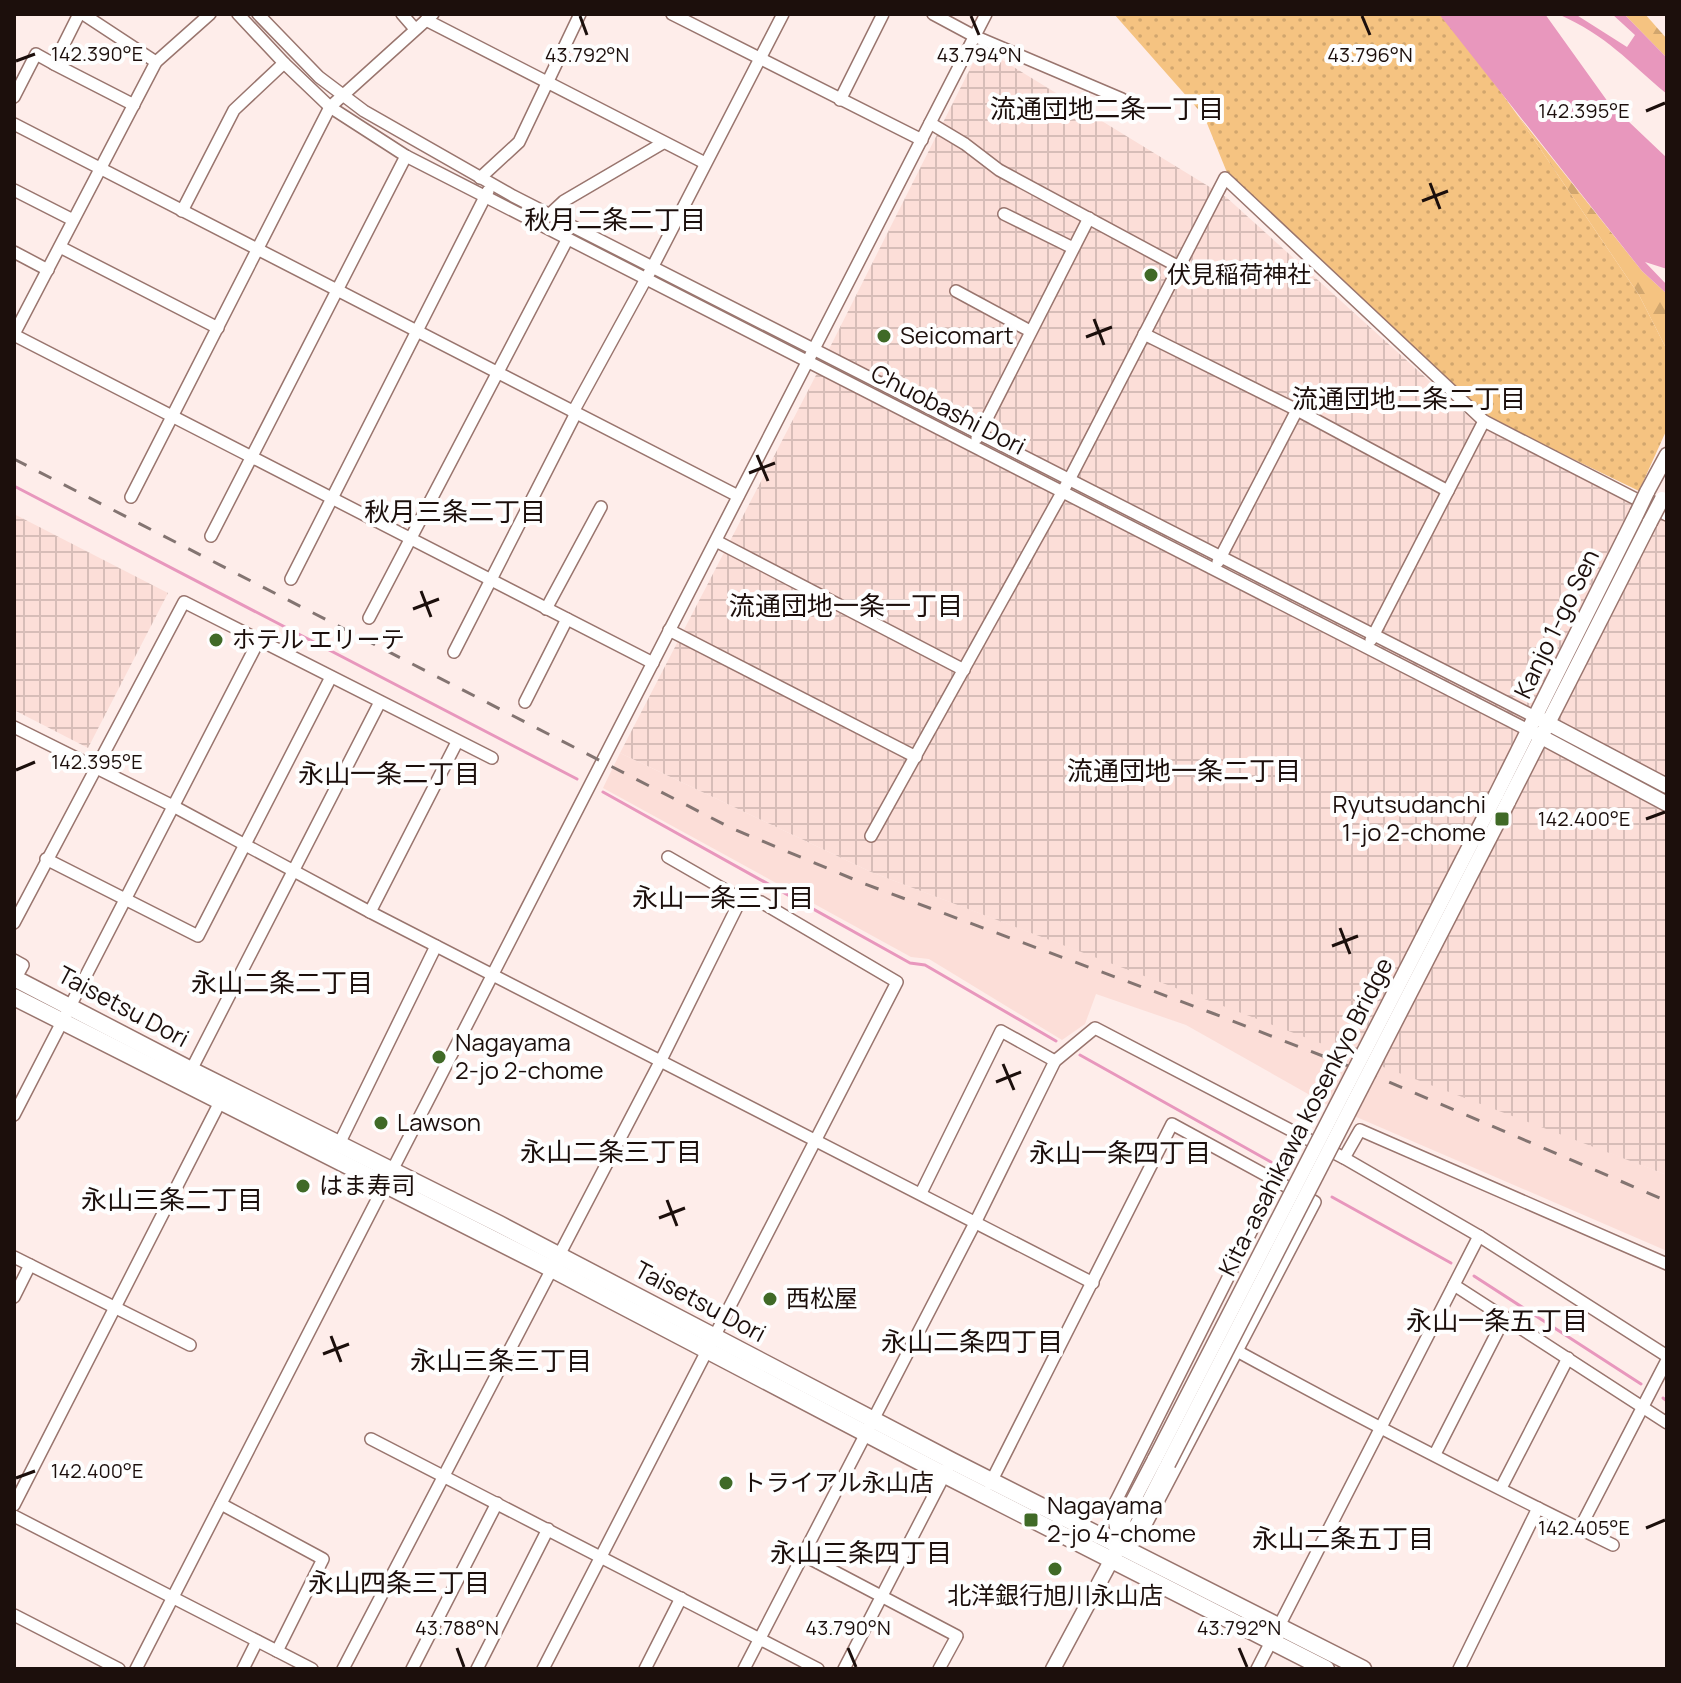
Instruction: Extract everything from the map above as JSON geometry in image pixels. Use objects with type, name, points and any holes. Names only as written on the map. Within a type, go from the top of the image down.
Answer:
[{"type":"highway","name":"Taisetsu Dori","points":[[14,979],[66,1014],[188,1077],[339,1144],[389,1178]]},
{"type":"highway","name":"Taisetsu Dori","points":[[14,997],[66,1014]]},
{"type":"highway","name":"Taisetsu Dori","points":[[188,1077],[220,1102],[389,1178],[1115,1553],[1276,1633],[1363,1669]]},
{"type":"highway","name":"Taisetsu Dori","points":[[1276,1633],[1326,1669]]},
{"type":"main road","name":"Kanjo 1-go Sen","points":[[1538,727],[1667,455]]},
{"type":"main road","name":"Kanjo 1-go Sen","points":[[1502,798],[1664,494]]},
{"type":"main road","name":"Chuobashi Dori","points":[[1538,727],[1667,786]]},
{"type":"main road","name":"Chuobashi Dori","points":[[1538,727],[1667,804]]},
{"type":"main road","name":"Kita-asahikawa kosenkyo Bridge","points":[[1115,1553],[1124,1518],[1161,1462],[1502,798]]},
{"type":"main road","points":[[1053,1669],[1115,1553]]},
{"type":"street","points":[[54,64],[81,14],[156,62]]},
{"type":"street","points":[[210,14],[156,62],[14,335],[653,663]]},
{"type":"street","name":"Chuobashi Dori","points":[[238,14],[330,107],[406,156],[1367,648],[1538,727]]},
{"type":"street","name":"Chuobashi Dori","points":[[258,14],[293,52],[341,95],[390,127],[486,181],[1374,635],[1538,727]]},
{"type":"street","points":[[402,14],[415,29]]},
{"type":"street","points":[[291,579],[485,197],[486,181],[519,142],[580,14]]},
{"type":"street","points":[[672,14],[922,140]]},
{"type":"street","points":[[454,652],[574,412],[783,14]]},
{"type":"street","points":[[840,100],[883,14]]},
{"type":"street","points":[[933,14],[974,36],[1122,99]]},
{"type":"street","points":[[136,1669],[986,14]]},
{"type":"street","points":[[131,497],[330,107],[429,17],[705,163]]},
{"type":"street","points":[[14,97],[36,54],[134,105]]},
{"type":"street","points":[[182,211],[234,110],[284,63]]},
{"type":"street","points":[[930,123],[999,170],[1179,267]]},
{"type":"street","points":[[14,124],[738,496]]},
{"type":"street","points":[[550,214],[564,201],[663,143]]},
{"type":"street","points":[[211,536],[406,156]]},
{"type":"street","points":[[871,836],[1069,480],[1225,178],[1484,421],[1667,515]]},
{"type":"street","points":[[14,190],[73,220]]},
{"type":"street","points":[[1004,214],[1073,248]]},
{"type":"street","points":[[973,448],[1089,218]]},
{"type":"street","points":[[369,618],[567,240]]},
{"type":"street","points":[[60,247],[218,328]]},
{"type":"street","points":[[14,252],[48,270]]},
{"type":"street","points":[[956,291],[1030,331]]},
{"type":"street","points":[[1144,334],[1297,410],[1448,491]]},
{"type":"street","points":[[1214,570],[1297,410]]},
{"type":"street","points":[[1367,648],[1484,421]]},
{"type":"street","points":[[546,609],[601,507]]},
{"type":"street","points":[[716,541],[964,670]]},
{"type":"street","points":[[14,923],[184,602],[492,758]]},
{"type":"street","points":[[525,702],[567,619]]},
{"type":"street","points":[[669,630],[916,757]]},
{"type":"street","points":[[14,1115],[259,640]]},
{"type":"street","points":[[46,859],[198,936],[331,677]]},
{"type":"street","points":[[188,1077],[380,702]]},
{"type":"street","points":[[14,727],[173,806],[370,912],[1093,1283]]},
{"type":"street","points":[[370,912],[457,742]]},
{"type":"street","points":[[543,1669],[897,982],[761,902],[741,899],[668,857]]},
{"type":"street","points":[[343,1669],[661,1060],[741,899]]},
{"type":"street","points":[[339,1144],[436,946]]},
{"type":"street","points":[[14,960],[23,965],[14,979]]},
{"type":"street","points":[[744,1669],[976,1221],[1055,1061],[1095,1028],[1344,1158],[1479,1236],[1667,1358],[1580,1528]]},
{"type":"street","points":[[921,1193],[1001,1031],[1055,1061]]},
{"type":"street","points":[[14,1505],[220,1102]]},
{"type":"street","points":[[988,1488],[1172,1124],[1315,1202],[1148,1524],[1141,1534],[1115,1553]]},
{"type":"street","points":[[1344,1158],[1360,1130],[1667,1264]]},
{"type":"street","points":[[1115,1553],[1112,1509],[1276,1182]]},
{"type":"street","points":[[1257,1669],[1479,1236]]},
{"type":"street","points":[[14,1257],[190,1345]]},
{"type":"street","points":[[14,1297],[30,1265]]},
{"type":"street","points":[[1454,1285],[1667,1423]]},
{"type":"street","points":[[1435,1454],[1505,1317]]},
{"type":"street","points":[[1237,1351],[1380,1430],[1435,1454],[1613,1545]]},
{"type":"street","points":[[1501,1488],[1568,1358]]},
{"type":"street","points":[[371,1439],[818,1669]]},
{"type":"street","points":[[844,1669],[948,1468]]},
{"type":"street","points":[[412,1669],[497,1503]]},
{"type":"street","points":[[221,1504],[323,1559],[277,1651]]},
{"type":"street","points":[[1459,1669],[1538,1508]]},
{"type":"street","points":[[14,1516],[312,1669]]},
{"type":"street","points":[[477,1669],[548,1529]]},
{"type":"street","points":[[803,1555],[957,1636],[939,1669]]},
{"type":"street","points":[[645,1669],[681,1598]]},
{"type":"street","points":[[14,1615],[119,1669]]},
{"type":"street","points":[[243,1669],[257,1641]]},
{"type":"shaded area","points":[[1439,14],[1545,14],[1608,102],[1667,158],[1667,269],[1645,262],[1667,285],[1667,294],[1642,271]]},
{"type":"shaded area","points":[[1558,14],[1575,14],[1627,47],[1635,35],[1612,14],[1624,14],[1667,58],[1667,94],[1604,40]]},
{"type":"shaded area","points":[[981,47],[1226,197],[1477,424],[1667,522],[1667,1175],[871,872],[620,753],[813,381]]},
{"type":"shaded area","points":[[14,514],[168,593],[88,748],[14,710]]},
{"type":"shaded area","points":[[1550,752],[1518,1117],[1667,1175],[1667,1251],[1324,1103],[1186,1025],[1096,994],[1085,1024],[1062,1040],[929,959],[911,957],[603,788],[620,753],[871,872],[1386,1067]]},
{"type":"green space","points":[[1114,14],[1444,14],[1516,113],[1639,295],[1667,350],[1667,429],[1639,491],[1484,416],[1228,175],[1204,116]]},
{"type":"green space","points":[[1624,14],[1645,14],[1667,39],[1667,58]]},
{"type":"green space","points":[[1516,113],[1642,271],[1667,294],[1667,350],[1639,295]]},
{"type":"waterway","points":[[14,486],[577,779]]},
{"type":"waterway","points":[[603,792],[910,963],[925,965],[1056,1041]]},
{"type":"waterway","points":[[1080,1055],[1271,1162]]},
{"type":"waterway","points":[[1332,1197],[1451,1263]]},
{"type":"waterway","points":[[1474,1276],[1641,1384]]},
{"type":"waterway","points":[[1663,1398],[1667,1401]]},
{"type":"railway","points":[[14,459],[731,828],[865,884],[1382,1079],[1667,1201]]},
{"type":"place","name":"伏見稲荷神社","points":[[1151,275]]},
{"type":"place","name":"Seicomart","points":[[884,336]]},
{"type":"place","name":"ホテル エリーテ","points":[[216,640]]},
{"type":"place","name":"Ryutsudanchi 1-jo 2-chome","points":[[1502,819]]},
{"type":"place","name":"Nagayama 2-jo 2-chome","points":[[439,1057]]},
{"type":"place","name":"Lawson","points":[[381,1123]]},
{"type":"place","name":"はま寿司","points":[[303,1186]]},
{"type":"place","name":"西松屋","points":[[770,1299]]},
{"type":"place","name":"トライアル永山店","points":[[726,1483]]},
{"type":"place","name":"Nagayama 2-jo 4-chome","points":[[1031,1520]]},
{"type":"place","name":"北洋銀行旭川永山店","points":[[1055,1569]]},
{"type":"district","name":"流通団地二条一丁目","points":[[1107,109]]},
{"type":"district","name":"秋月二条二丁目","points":[[615,220]]},
{"type":"district","name":"流通団地二条二丁目","points":[[1409,399]]},
{"type":"district","name":"秋月三条二丁目","points":[[455,512]]},
{"type":"district","name":"流通団地一条一丁目","points":[[846,606]]},
{"type":"district","name":"流通団地一条二丁目","points":[[1184,771]]},
{"type":"district","name":"永山一条二丁目","points":[[389,774]]},
{"type":"district","name":"永山一条三丁目","points":[[723,898]]},
{"type":"district","name":"永山二条二丁目","points":[[282,983]]},
{"type":"district","name":"永山二条三丁目","points":[[611,1152]]},
{"type":"district","name":"永山一条四丁目","points":[[1120,1153]]},
{"type":"district","name":"永山三条二丁目","points":[[172,1200]]},
{"type":"district","name":"永山一条五丁目","points":[[1497,1321]]},
{"type":"district","name":"永山二条四丁目","points":[[972,1342]]},
{"type":"district","name":"永山三条三丁目","points":[[501,1361]]},
{"type":"district","name":"永山二条五丁目","points":[[1343,1539]]},
{"type":"district","name":"永山三条四丁目","points":[[861,1553]]},
{"type":"district","name":"永山四条三丁目","points":[[399,1583]]}]
